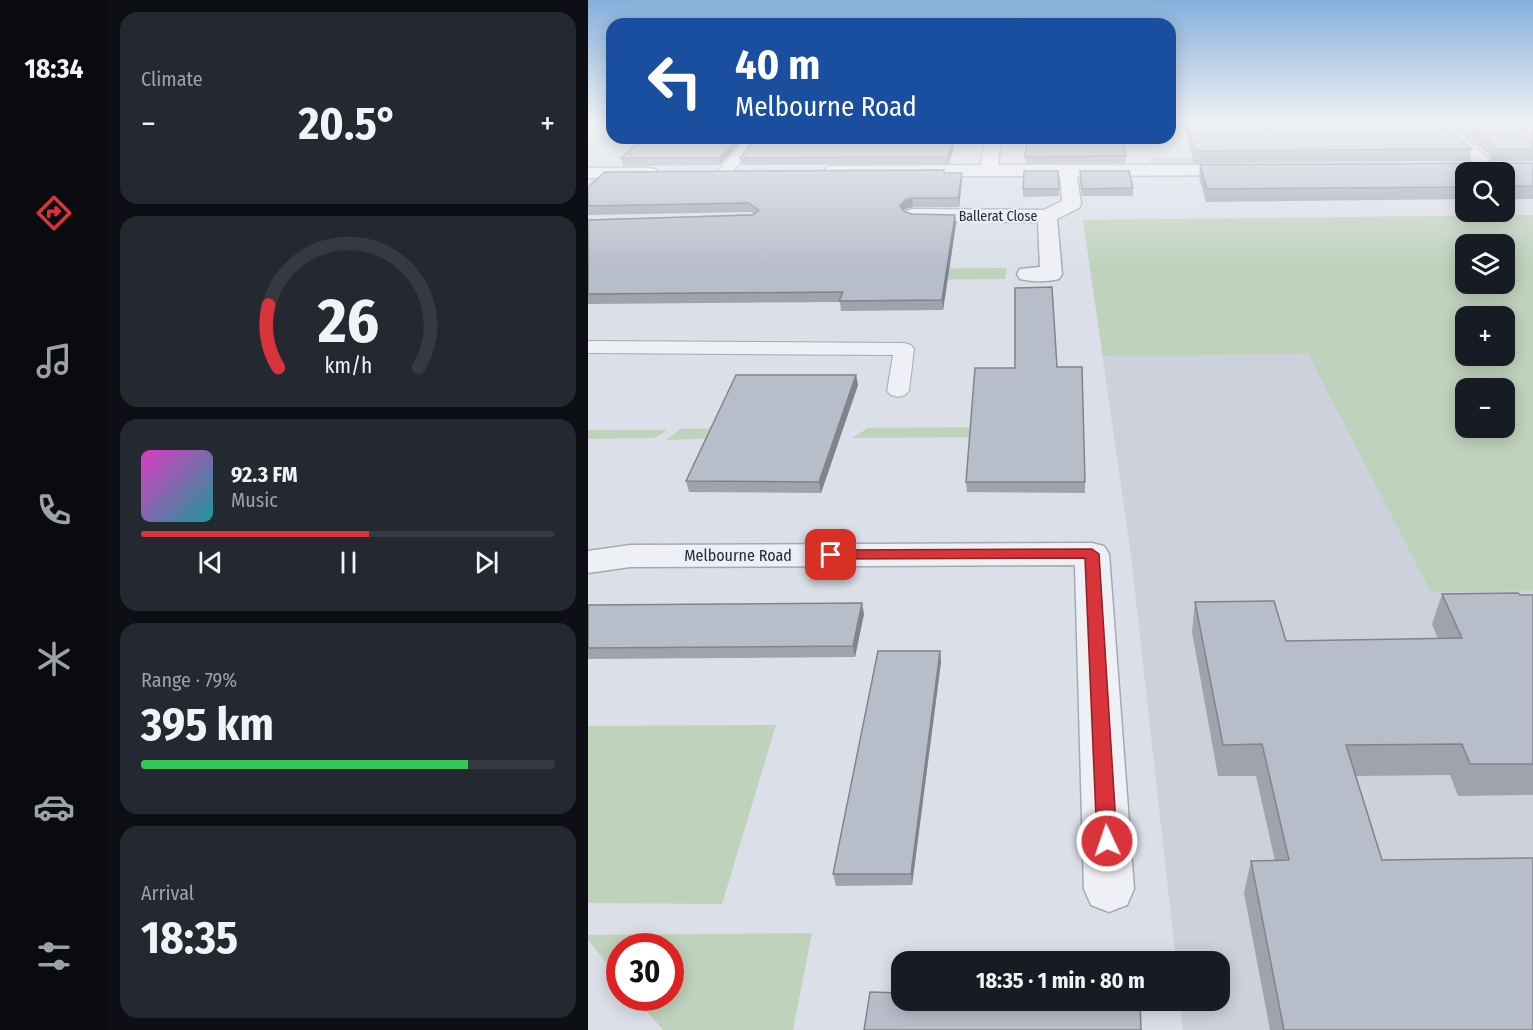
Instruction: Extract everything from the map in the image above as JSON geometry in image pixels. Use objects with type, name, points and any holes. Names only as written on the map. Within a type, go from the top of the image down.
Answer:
[{"type":"street","points":[[588,173],[663,172]]},
{"type":"street","name":"Ballerat Close","points":[[913,215],[1047,216],[1072,204],[1068,172]]},
{"type":"street","name":"Ballerat Close","points":[[1028,274],[1051,274],[1047,216]]},
{"type":"street","name":"Melbourne Road","points":[[588,562],[630,556],[1092,554],[1109,889]]},
{"type":"lane","points":[[588,347],[904,349],[898,391]]},
{"type":"shaded area","points":[[1515,215],[1533,215],[1533,1030],[1183,1030],[1181,1011],[1230,1011],[1230,951],[1175,951],[1131,556],[1083,220],[1455,216],[1455,222],[1515,222]]},
{"type":"green space","points":[[1515,215],[1533,215],[1533,591],[1431,592],[1308,354],[1103,356],[1083,220],[1455,216],[1455,222],[1515,222]]},
{"type":"green space","points":[[1007,268],[1005,279],[883,280],[874,269]]},
{"type":"green space","points":[[1002,427],[997,437],[852,438],[868,428]]},
{"type":"green space","points":[[734,428],[721,438],[666,440],[681,429]]},
{"type":"green space","points":[[588,430],[667,430],[655,438],[588,439]]},
{"type":"green space","points":[[776,725],[722,904],[588,903],[588,726]]},
{"type":"green space","points":[[812,933],[793,1030],[663,1030],[647,1011],[684,1011],[684,934]]},
{"type":"green space","points":[[588,935],[606,935],[606,962],[588,940]]},
{"type":"building","points":[[605,172],[962,173],[958,198],[912,198],[905,200],[900,206],[903,211],[912,214],[955,215],[942,300],[839,301],[843,292],[588,294],[588,220],[753,215],[759,210],[748,203],[588,206],[588,187]]},
{"type":"building","points":[[1024,172],[1058,172],[1059,189],[1023,189]]},
{"type":"building","points":[[1080,172],[1129,172],[1133,188],[1082,189]]},
{"type":"building","points":[[1202,172],[1455,172],[1455,187],[1207,189]]},
{"type":"building","points":[[1515,172],[1533,172],[1533,186],[1515,186]]},
{"type":"building","points":[[1052,287],[1057,367],[1082,367],[1085,482],[966,482],[975,368],[1015,368],[1015,288]]},
{"type":"building","points":[[736,375],[856,375],[819,482],[686,481]]},
{"type":"building","points":[[1518,593],[1533,595],[1533,764],[1470,764],[1462,744],[1346,745],[1382,860],[1533,858],[1533,1030],[1284,1030],[1251,861],[1289,860],[1262,744],[1223,745],[1195,602],[1274,601],[1286,641],[1462,638],[1442,594]]},
{"type":"building","points":[[862,603],[853,646],[588,648],[588,605]]},
{"type":"building","points":[[878,651],[940,651],[911,874],[833,874]]},
{"type":"building","points":[[870,992],[891,993],[891,1011],[1140,1011],[1141,1030],[864,1030]]},
{"type":"route","points":[[831,555],[1092,554],[1107,841]]}]
